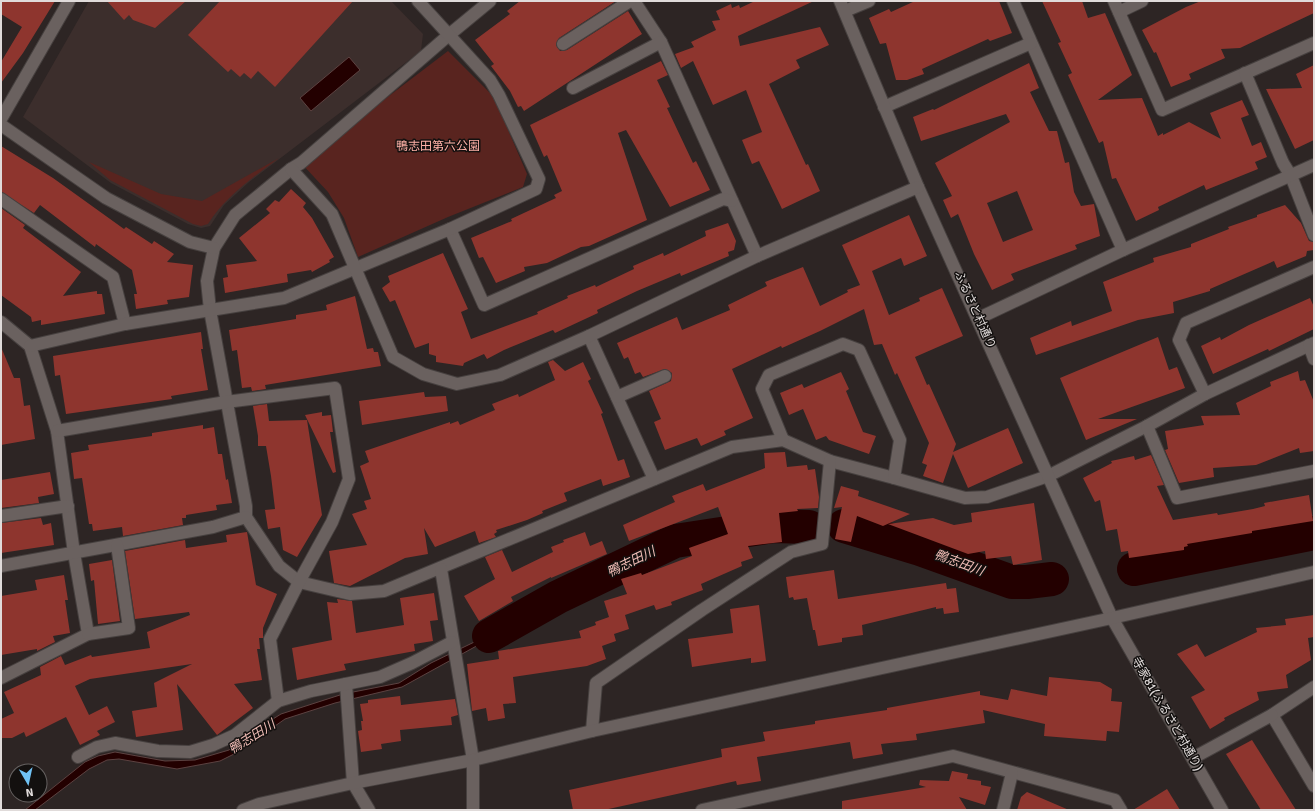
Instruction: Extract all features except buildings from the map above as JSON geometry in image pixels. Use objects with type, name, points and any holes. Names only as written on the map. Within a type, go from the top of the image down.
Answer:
[{"type":"street","points":[[1,119],[69,1]]},
{"type":"street","points":[[30,346],[125,324],[284,298],[450,229],[536,189],[539,179],[499,95],[490,80],[450,34],[418,1]]},
{"type":"street","points":[[490,1],[301,162],[291,168],[235,215],[214,248],[207,281],[210,310],[246,506],[246,517],[279,566],[299,582],[350,594],[384,591],[441,569],[732,447],[783,440],[830,461],[965,498],[987,497],[1048,476],[1147,426],[1205,394],[1311,344],[1314,358]]},
{"type":"street","points":[[563,44],[630,1]]},
{"type":"street","points":[[634,1],[660,42],[757,256]]},
{"type":"street","points":[[842,6],[869,1]]},
{"type":"street","points":[[1013,1],[1123,250]]},
{"type":"street","points":[[1142,1],[1116,6],[1162,110],[1314,43]]},
{"type":"street","name":"ふるさと村通り","points":[[842,6],[918,186],[1112,618]]},
{"type":"street","points":[[573,88],[660,42]]},
{"type":"street","points":[[884,107],[1032,43]]},
{"type":"street","points":[[1245,73],[1283,163],[1291,176],[1314,235]]},
{"type":"street","points":[[1,125],[106,198],[190,242],[214,248]]},
{"type":"street","points":[[978,318],[1123,250],[1314,165]]},
{"type":"street","points":[[291,168],[332,214],[393,357],[423,374],[457,384],[500,375],[589,336],[757,256],[918,186]]},
{"type":"street","points":[[1,199],[113,277],[125,324]]},
{"type":"street","points":[[450,229],[484,304],[723,199],[732,201]]},
{"type":"street","points":[[1205,394],[1179,340],[1186,323],[1314,267]]},
{"type":"street","points":[[1,322],[30,346],[57,431],[74,553],[88,634]]},
{"type":"street","points":[[589,336],[654,479]]},
{"type":"street","points":[[783,440],[762,389],[769,374],[843,344],[859,350],[900,440],[894,478]]},
{"type":"street","points":[[617,397],[665,376]]},
{"type":"street","points":[[57,431],[226,402],[335,388],[349,479],[332,522],[270,639],[278,700]]},
{"type":"street","points":[[1147,426],[1178,498],[1314,471]]},
{"type":"street","points":[[592,731],[596,683],[702,610],[791,552],[822,544],[830,461]]},
{"type":"street","points":[[1,516],[68,506]]},
{"type":"street","points":[[1,566],[213,527],[246,517]]},
{"type":"street","points":[[1,678],[88,634],[129,628],[117,544]]},
{"type":"street","points":[[441,569],[452,642],[473,760],[472,810]]},
{"type":"street","points":[[244,810],[259,804],[353,783],[473,760],[592,731],[1112,618],[1314,572]]},
{"type":"street","name":"寺家81(ふるさと村通り)","points":[[1112,618],[1222,810]]},
{"type":"street","points":[[78,757],[97,747],[115,743],[158,751],[190,752],[213,745],[235,735],[278,700],[346,686],[380,677],[412,663],[452,642]]},
{"type":"street","points":[[346,686],[353,783],[369,810]]},
{"type":"street","points":[[1193,758],[1272,715],[1314,688]]},
{"type":"street","points":[[1272,715],[1314,786]]},
{"type":"street","points":[[702,810],[953,756],[1115,800],[1122,810]]},
{"type":"street","points":[[1003,810],[1012,773]]},
{"type":"shaded area","points":[[89,1],[391,1],[423,34],[421,51],[249,182],[224,205],[210,226],[201,228],[188,224],[111,183],[23,117]]},
{"type":"green space","name":"鴨志田第六公園","points":[[448,51],[494,97],[527,174],[523,187],[448,217],[358,257],[344,218],[328,192],[301,163]]},
{"type":"green space","points":[[279,158],[231,196],[208,224],[201,226],[193,224],[110,180],[89,162],[161,194],[202,201]]},
{"type":"water","points":[[349,57],[360,70],[311,111],[300,98]]},
{"type":"water","points":[[529,612],[531,616],[402,687],[335,703],[285,719],[238,752],[220,761],[177,769],[119,759],[107,760],[89,769],[48,800],[48,792],[85,762],[98,756],[115,752],[165,761],[195,760],[229,750],[252,732],[281,714],[343,694],[399,683],[431,663],[497,631]]},
{"type":"water","points":[[34,803],[44,803],[35,810],[25,810]]},
{"type":"waterway","name":"鴨志田川","points":[[489,636],[558,597],[675,541],[774,526],[809,527]]},
{"type":"waterway","name":"鴨志田川","points":[[844,526],[920,549],[1012,582],[1052,579]]},
{"type":"waterway","name":"鴨志田川","points":[[1134,569],[1314,533]]}]
